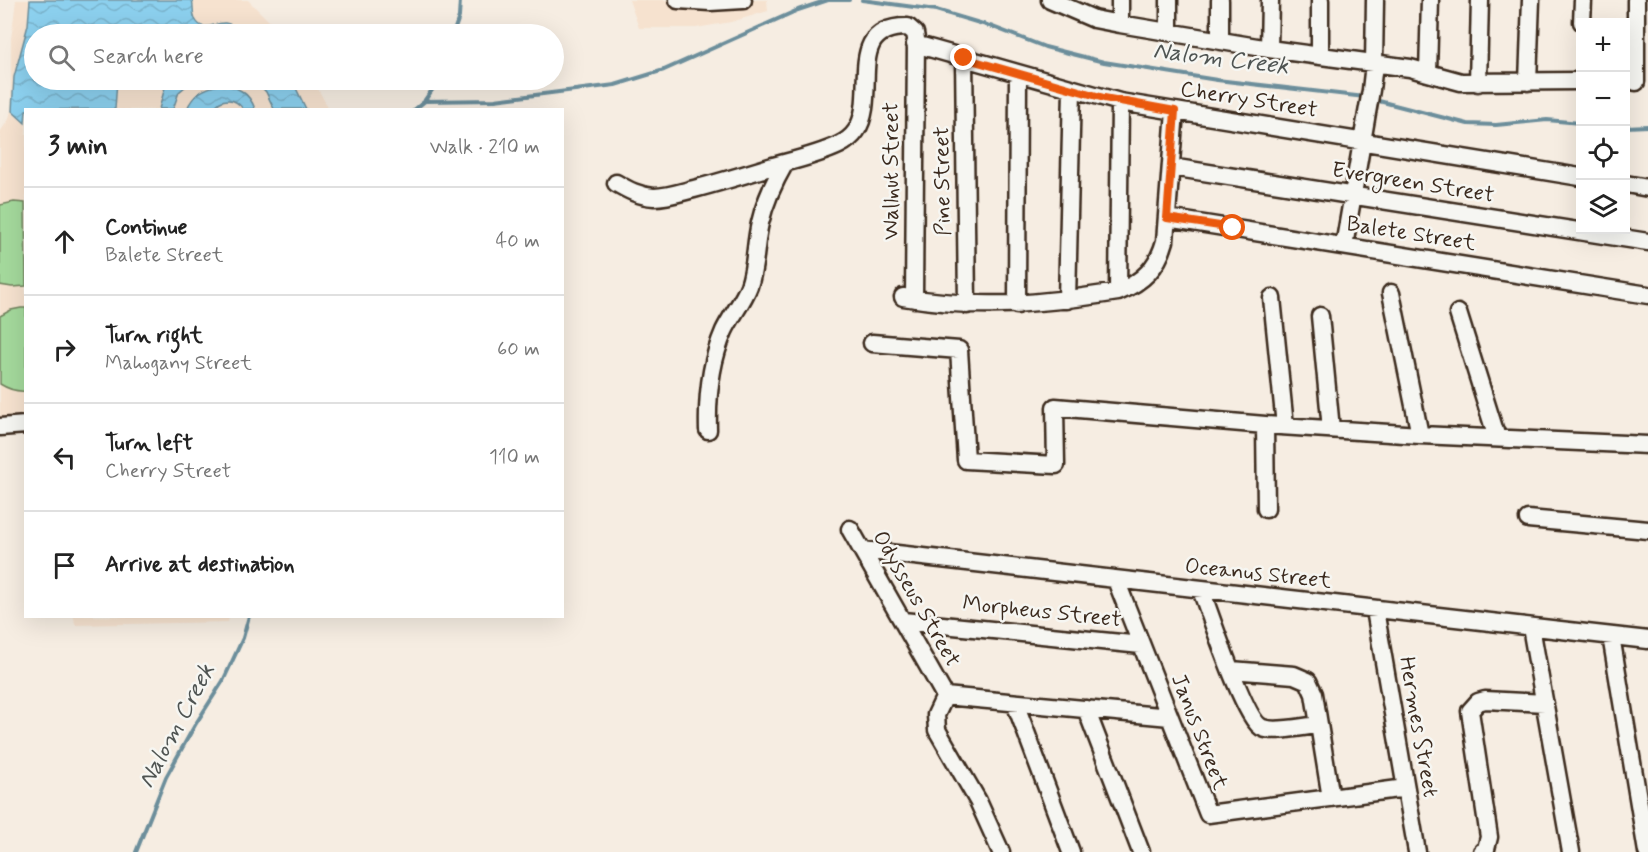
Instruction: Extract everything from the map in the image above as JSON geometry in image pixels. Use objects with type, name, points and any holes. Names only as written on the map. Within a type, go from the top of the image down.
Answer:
[{"type":"street","points":[[678,0],[710,2],[743,0]]},
{"type":"street","points":[[1050,0],[1066,4],[1094,19],[1428,73],[1461,82],[1576,80]]},
{"type":"street","points":[[1120,0],[1120,24]]},
{"type":"street","points":[[1169,0],[1169,32]]},
{"type":"street","points":[[1220,0],[1220,40]]},
{"type":"street","points":[[1269,49],[1270,0]]},
{"type":"street","points":[[1320,0],[1320,56]]},
{"type":"street","points":[[1344,246],[1371,90],[1374,64],[1375,0]]},
{"type":"street","points":[[1428,73],[1430,0]]},
{"type":"street","points":[[1478,83],[1480,0]]},
{"type":"street","points":[[1528,82],[1531,0]]},
{"type":"street","points":[[1582,18],[1583,0]]},
{"type":"street","points":[[1636,0],[1636,82]]},
{"type":"street","points":[[616,183],[637,194],[656,197],[710,185],[840,144],[856,132],[863,119],[866,97],[866,61],[873,40],[891,28],[908,27],[915,33],[915,44]]},
{"type":"street","name":"Cherry Street","points":[[915,44],[1120,102],[1576,176]]},
{"type":"street","name":"Wallnut Street","points":[[915,44],[909,298],[967,304]]},
{"type":"street","name":"Pine Street","points":[[964,58],[967,304]]},
{"type":"street","points":[[1017,305],[1018,74]]},
{"type":"street","points":[[1067,300],[1072,89]]},
{"type":"street","points":[[1118,292],[1120,102]]},
{"type":"street","points":[[967,304],[1017,305],[1067,300],[1118,292],[1144,278],[1161,254],[1165,241],[1175,111]]},
{"type":"street","points":[[708,430],[707,397],[712,367],[724,332],[748,288],[767,198],[785,163]]},
{"type":"street","name":"Evergreen Street","points":[[1171,167],[1648,242]]},
{"type":"street","points":[[1630,185],[1648,188]]},
{"type":"street","name":"Balete Street","points":[[1167,218],[1648,295]]},
{"type":"street","points":[[1391,293],[1420,435]]},
{"type":"street","points":[[1272,298],[1285,426]]},
{"type":"street","points":[[1458,313],[1497,438]]},
{"type":"street","points":[[1320,316],[1331,429]]},
{"type":"street","points":[[872,343],[958,350],[966,460],[1056,465],[1055,407],[1265,425],[1420,435],[1648,445]]},
{"type":"street","points":[[0,427],[24,425]]},
{"type":"street","points":[[1265,425],[1266,509]]},
{"type":"street","points":[[1528,519],[1648,530]]},
{"type":"street","name":"Odysseus Street","points":[[850,529],[945,696],[936,715],[937,730],[978,801],[1001,852]]},
{"type":"street","name":"Oceanus Street","points":[[862,550],[1648,640]]},
{"type":"street","name":"Janus Street","points":[[1116,580],[1208,814],[1406,788]]},
{"type":"street","points":[[1201,590],[1245,706],[1257,725],[1268,729],[1319,725]]},
{"type":"street","name":"Hermes Street","points":[[1376,610],[1417,852]]},
{"type":"street","name":"Morpheus Street","points":[[903,621],[1141,645]]},
{"type":"street","points":[[1531,627],[1572,852]]},
{"type":"street","points":[[1611,636],[1647,852]]},
{"type":"street","points":[[1231,670],[1294,675],[1308,681],[1314,694],[1331,798]]},
{"type":"street","points":[[945,696],[1170,717]]},
{"type":"street","points":[[1482,852],[1486,849],[1488,837],[1470,711],[1478,702],[1485,700],[1545,703]]},
{"type":"street","points":[[1015,703],[1071,852]]},
{"type":"street","points":[[1086,709],[1141,852]]},
{"type":"shaded area","points":[[16,0],[248,0],[272,24],[24,24],[24,90],[319,90],[328,108],[24,108],[24,429],[0,431],[0,132],[9,119],[11,110],[11,39]]},
{"type":"shaded area","points":[[629,0],[767,0],[768,11],[731,22],[696,28],[639,28]]},
{"type":"shaded area","points":[[74,618],[229,618],[228,622],[75,625]]},
{"type":"green space","points":[[24,203],[24,286],[0,285],[0,205]]},
{"type":"green space","points":[[24,308],[24,391],[12,390],[0,384],[0,316],[11,310]]},
{"type":"water","points":[[30,0],[192,0],[194,17],[199,24],[28,24]]},
{"type":"water","points":[[24,40],[24,90],[116,90],[115,108],[24,108],[24,122],[12,111],[14,77]]},
{"type":"water","points":[[164,90],[181,90],[173,108],[159,108]]},
{"type":"water","points":[[239,90],[246,94],[254,108],[242,108],[236,102],[228,100],[220,102],[214,108],[188,108],[192,99],[200,92]]},
{"type":"water","points":[[264,90],[297,90],[306,108],[274,108]]},
{"type":"waterway","points":[[457,24],[460,0]]},
{"type":"waterway","name":"Nalom Creek","points":[[416,108],[425,101],[495,100],[615,85],[664,70],[798,10],[828,0],[849,0]]},
{"type":"waterway","name":"Nalom Creek","points":[[862,0],[936,10],[993,27],[1045,47],[1104,62],[1217,80],[1365,97]]},
{"type":"waterway","points":[[425,100],[432,90]]},
{"type":"waterway","name":"Nalom Creek","points":[[1375,100],[1468,124],[1496,125],[1547,120],[1576,123]]},
{"type":"waterway","name":"Nalom Creek","points":[[1630,127],[1648,126]]},
{"type":"waterway","name":"Nalom Creek","points":[[136,852],[166,777],[223,681],[243,638],[248,618]]},
{"type":"route","points":[[964,58],[1104,98],[1175,111],[1167,218],[1233,228]]}]
